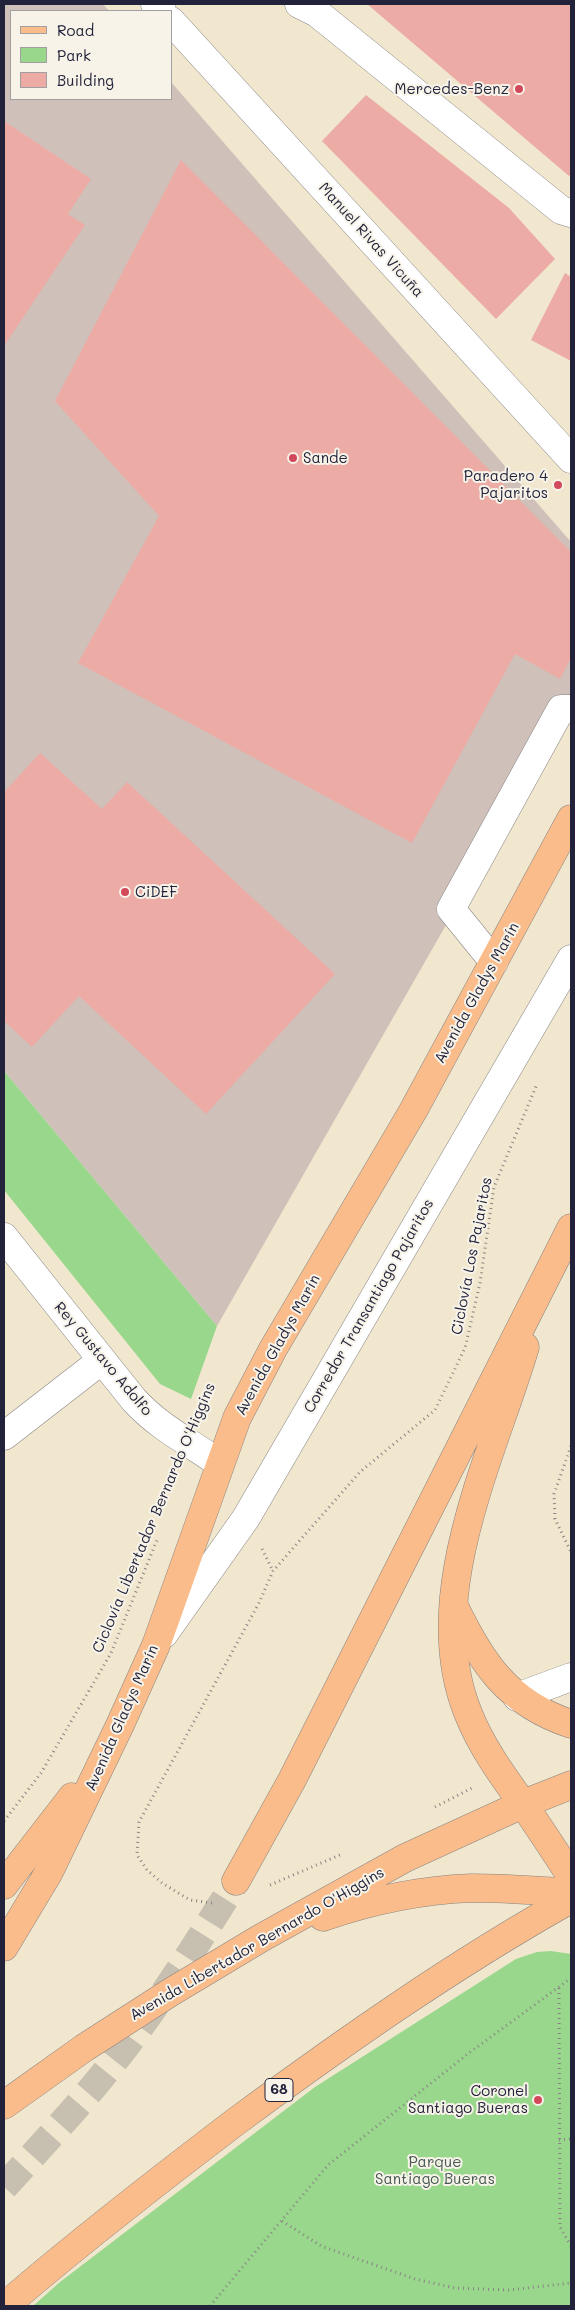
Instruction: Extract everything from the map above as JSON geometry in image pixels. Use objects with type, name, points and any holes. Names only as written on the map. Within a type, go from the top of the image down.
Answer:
[{"type":"main road","name":"Avenida Gladys Marín","points":[[4,1947],[49,1872],[120,1726],[156,1645],[219,1463],[237,1418],[273,1349],[413,1111],[571,819]]},
{"type":"main road","points":[[236,1881],[296,1771],[571,1228]]},
{"type":"main road","points":[[533,1301],[522,1356],[477,1486],[466,1529],[454,1606],[453,1653],[458,1683],[468,1713],[500,1773],[571,1876]]},
{"type":"main road","points":[[454,1606],[467,1632],[487,1662],[517,1697],[544,1713],[571,1724]]},
{"type":"main road","points":[[4,1885],[75,1793],[120,1726]]},
{"type":"main road","name":"Avenida Libertador Bernardo O'Higgins","points":[[4,2105],[140,2012],[260,1938],[405,1858],[523,1804],[571,1785]]},
{"type":"main road","points":[[260,1938],[346,1909],[402,1895],[474,1888],[571,1892]]},
{"type":"main road","name":"68","points":[[5,2306],[119,2212],[291,2081],[402,2004],[515,1930],[571,1899]]},
{"type":"street","points":[[299,4],[317,13],[561,210],[571,213]]},
{"type":"street","name":"Manuel Rivas Vicuña","points":[[172,22],[571,459]]},
{"type":"street","points":[[494,962],[451,908],[561,709],[571,709]]},
{"type":"street","name":"Corredor Transantiago Pajaritos","points":[[156,1645],[246,1518],[571,959]]},
{"type":"street","name":"Rey Gustavo Adolfo","points":[[4,1236],[102,1360],[150,1417],[219,1463]]},
{"type":"street","points":[[4,1436],[102,1360]]},
{"type":"street","points":[[517,1697],[571,1677]]},
{"type":"path","name":"Ciclovía Los Pajaritos","points":[[273,1571],[360,1472],[435,1410],[465,1348],[480,1283],[494,1186],[541,1076]]},
{"type":"path","points":[[571,1446],[554,1494],[555,1519],[571,1552]]},
{"type":"path","name":"Ciclovía Libertador Bernardo O'Higgins","points":[[4,1821],[41,1773],[112,1654],[159,1536]]},
{"type":"path","points":[[210,2306],[328,2165],[469,2053],[571,1978]]},
{"type":"path","points":[[559,1987],[560,2227],[571,2246]]},
{"type":"path","points":[[560,2140],[571,2139]]},
{"type":"path","points":[[282,2221],[322,2246],[415,2279],[455,2288],[509,2290],[571,2283]]},
{"type":"shaded area","points":[[4,4],[103,4],[108,10],[10,10],[10,100],[172,100],[172,83],[571,542],[571,706],[217,1326],[4,1071]]},
{"type":"green space","points":[[4,1071],[217,1326],[191,1399],[160,1384],[4,1190]]},
{"type":"green space","name":"Parque Santiago Bueras","points":[[551,1951],[571,1954],[571,2306],[33,2306],[60,2282],[315,2087],[516,1959],[537,1952]]},
{"type":"building","name":"Mercedes-Benz","points":[[367,4],[571,4],[571,174],[569,176]]},
{"type":"building","points":[[366,95],[509,208],[555,259],[496,319],[322,141]]},
{"type":"building","points":[[4,121],[91,179],[68,214],[85,225],[4,346]]},
{"type":"building","name":"Sande","points":[[181,160],[571,552],[571,658],[560,679],[515,654],[412,843],[78,663],[159,516],[55,401]]},
{"type":"building","points":[[565,273],[571,277],[571,361],[531,340]]},
{"type":"building","name":"CiDEF","points":[[40,753],[102,809],[127,782],[335,974],[206,1114],[79,996],[32,1047],[4,1021],[4,792]]},
{"type":"tunnel","points":[[4,2187],[112,2065],[169,1985],[236,1881]]},
{"type":"place","name":"Mercedes-Benz","points":[[519,89]]},
{"type":"place","name":"Sande","points":[[293,458]]},
{"type":"place","name":"Paradero 4 Pajaritos","points":[[558,485]]},
{"type":"place","name":"CiDEF","points":[[125,892]]},
{"type":"place","name":"Coronel Santiago Bueras","points":[[538,2100]]}]
